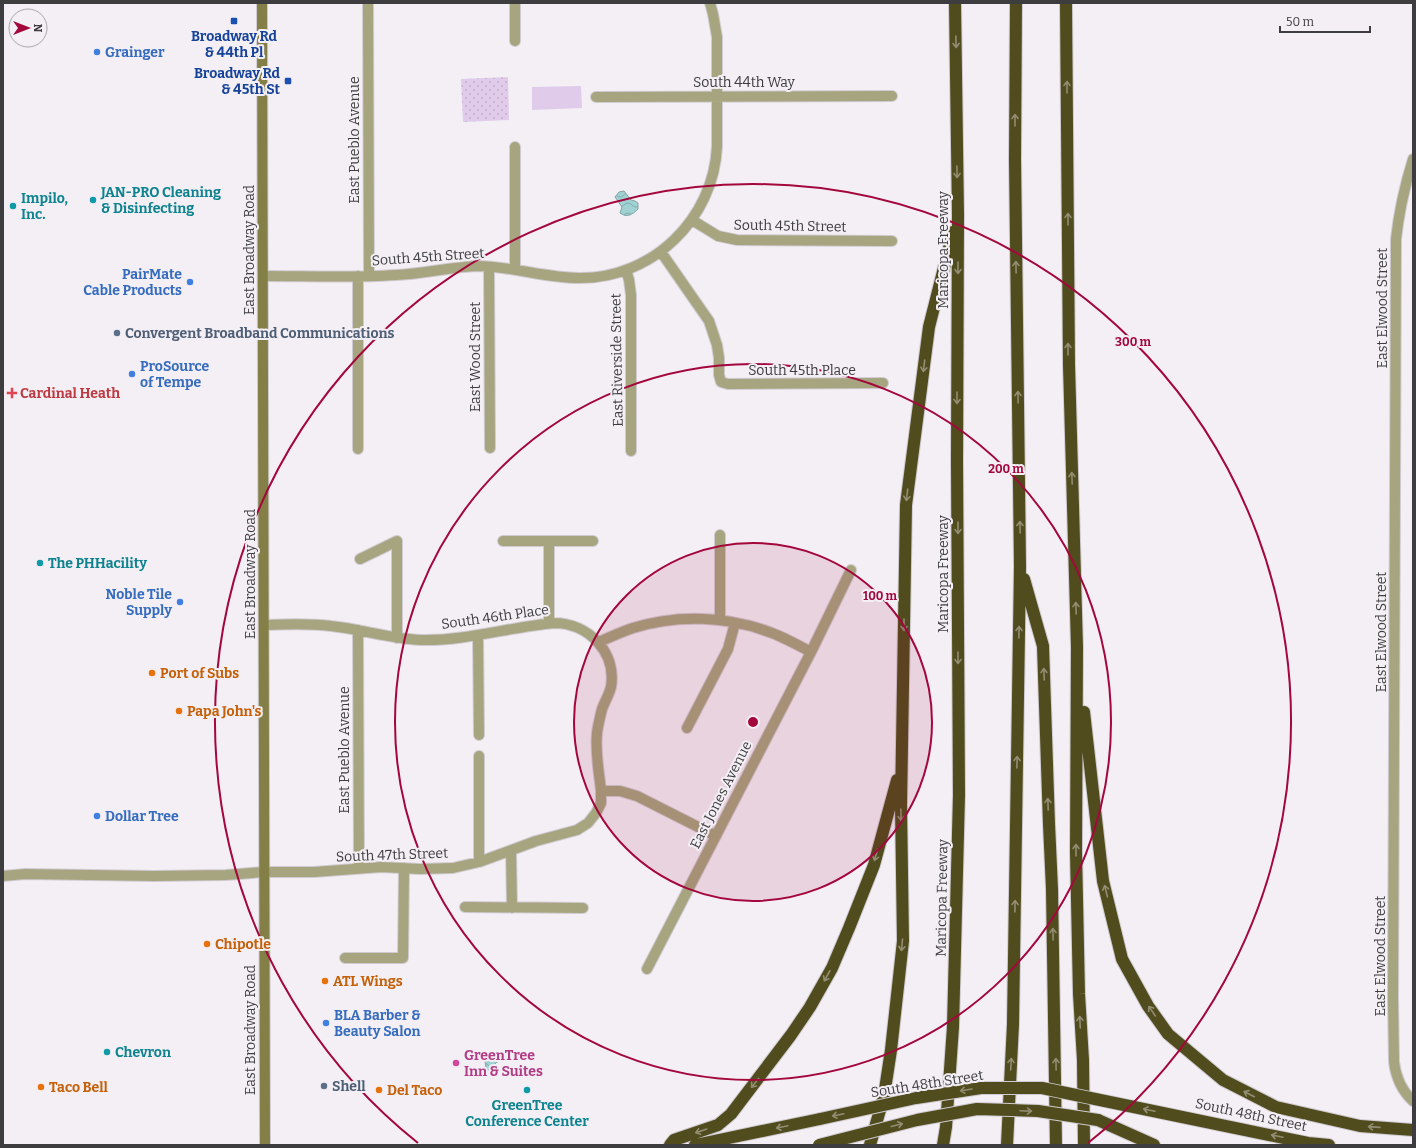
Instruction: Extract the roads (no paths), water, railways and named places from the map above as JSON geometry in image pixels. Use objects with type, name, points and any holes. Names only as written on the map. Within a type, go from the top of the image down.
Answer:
[{"type":"highway","name":"Maricopa Freeway","points":[[943,1145],[946,1127],[953,1027],[959,795],[957,461],[958,215],[955,3]]},
{"type":"highway","points":[[1007,1145],[1014,1024],[1020,566],[1015,159],[1016,3]]},
{"type":"highway","points":[[1066,3],[1068,364],[1077,647],[1076,860],[1079,994],[1083,1060],[1084,1145]]},
{"type":"highway","points":[[870,1145],[884,1096],[891,1050],[903,941],[901,805],[906,505],[929,327],[958,215]]},
{"type":"highway","points":[[1020,566],[1044,646],[1052,889],[1056,1145]]},
{"type":"highway","points":[[1077,647],[1088,758],[1103,881],[1122,959],[1148,1006],[1168,1034],[1223,1080],[1276,1107],[1360,1126],[1413,1130]]},
{"type":"highway","points":[[670,1145],[674,1140],[718,1125],[731,1114],[792,1035],[810,1007],[835,961],[874,865],[902,762]]},
{"type":"highway","name":"South 48th Street","points":[[695,1145],[916,1098],[981,1088],[1042,1088],[1308,1143],[1329,1145]]},
{"type":"highway","points":[[818,1145],[917,1120],[977,1109],[1038,1111],[1098,1120],[1154,1145]]},
{"type":"main road","name":"East Broadway Road","points":[[262,3],[265,1145]]},
{"type":"street","name":"East Pueblo Avenue","points":[[368,3],[369,276]]},
{"type":"street","points":[[514,3],[515,41]]},
{"type":"street","name":"South 45th Street","points":[[263,276],[369,276],[409,274],[467,266],[489,266],[562,277],[580,278],[606,275],[642,264],[660,252],[678,237],[692,220],[704,199],[715,168],[717,146],[717,37],[710,3]]},
{"type":"street","name":"South 44th Way","points":[[596,97],[892,96]]},
{"type":"street","points":[[515,147],[515,270]]},
{"type":"street","name":"East Elwood Street","points":[[1413,159],[1398,215],[1396,239],[1394,968],[1395,1071],[1398,1082],[1406,1095],[1413,1101]]},
{"type":"street","name":"South 45th Street","points":[[692,220],[718,236],[737,240],[892,241]]},
{"type":"street","name":"South 45th Place","points":[[660,252],[709,321],[717,345],[719,375],[721,382],[728,384],[883,383]]},
{"type":"street","name":"East Wood Street","points":[[489,266],[490,448]]},
{"type":"street","name":"East Riverside Street","points":[[626,270],[631,295],[631,451]]},
{"type":"street","points":[[358,276],[358,449]]},
{"type":"street","points":[[720,535],[720,620]]},
{"type":"street","points":[[360,559],[397,541],[397,638]]},
{"type":"street","points":[[503,541],[593,541]]},
{"type":"street","points":[[549,542],[549,623]]},
{"type":"street","name":"East Jones Avenue","points":[[647,969],[811,652],[851,570]]},
{"type":"street","points":[[716,836],[637,796],[620,791],[601,791],[596,758],[597,741],[600,717],[609,693],[612,674],[607,655],[599,642],[626,631],[658,622],[688,619],[720,620],[735,622],[771,632],[811,652]]},
{"type":"street","points":[[687,728],[728,649],[735,622]]},
{"type":"street","name":"South 46th Place","points":[[264,624],[317,624],[397,638],[441,639],[549,623],[567,624],[578,627],[593,636],[599,642]]},
{"type":"street","name":"East Pueblo Avenue","points":[[358,630],[359,869]]},
{"type":"street","points":[[478,634],[479,735]]},
{"type":"street","points":[[479,756],[479,862]]},
{"type":"street","name":"South 47th Street","points":[[3,876],[25,874],[162,876],[226,875],[264,872],[320,872],[381,867],[443,869],[479,862],[536,841],[582,828],[592,819],[599,808],[601,791]]},
{"type":"street","points":[[512,851],[512,908]]},
{"type":"street","points":[[345,958],[403,958],[404,868]]},
{"type":"street","points":[[465,907],[583,908]]},
{"type":"water","points":[[624,191],[631,200],[638,203],[638,209],[627,216],[620,213],[622,207],[615,197],[619,192]]},
{"type":"water","points":[[493,1053],[503,1054],[503,1060],[497,1062],[493,1068],[488,1070],[486,1069],[485,1061]]},
{"type":"place","name":"Broadway Rd & 44th Pl","points":[[234,21]]},
{"type":"place","name":"Grainger","points":[[97,52]]},
{"type":"place","name":"Broadway Rd & 45th St","points":[[288,81]]},
{"type":"place","name":"JAN-PRO Cleaning & Disinfecting","points":[[93,200]]},
{"type":"place","name":"Impilo, Inc.","points":[[13,206]]},
{"type":"place","name":"PairMate Cable Products","points":[[190,282]]},
{"type":"place","name":"Convergent Broadband Communications","points":[[117,333]]},
{"type":"place","name":"ProSource of Tempe","points":[[132,374]]},
{"type":"place","name":"Cardinal Heath","points":[[12,393]]},
{"type":"place","name":"The PHHacility","points":[[40,563]]},
{"type":"place","name":"Noble Tile Supply","points":[[180,602]]},
{"type":"place","name":"Port of Subs","points":[[152,673]]},
{"type":"place","name":"Papa John's","points":[[179,711]]},
{"type":"place","name":"Dollar Tree","points":[[97,816]]},
{"type":"place","name":"Chipotle","points":[[207,944]]},
{"type":"place","name":"ATL Wings","points":[[325,981]]},
{"type":"place","name":"BLA Barber & Beauty Salon","points":[[326,1023]]},
{"type":"place","name":"Chevron","points":[[107,1052]]},
{"type":"place","name":"GreenTree Inn & Suites","points":[[456,1063]]},
{"type":"place","name":"Shell","points":[[324,1086]]},
{"type":"place","name":"Taco Bell","points":[[41,1087]]},
{"type":"place","name":"Del Taco","points":[[379,1090]]},
{"type":"place","name":"GreenTree Conference Center","points":[[527,1090]]}]
